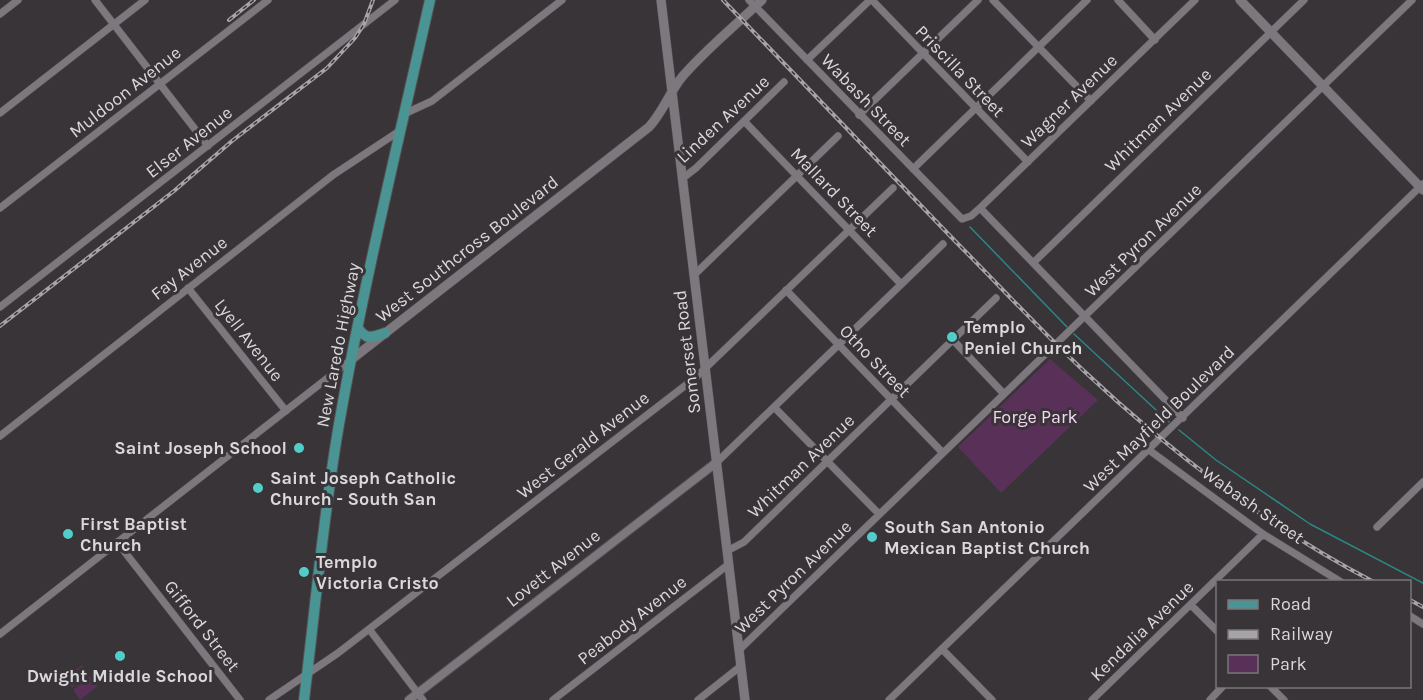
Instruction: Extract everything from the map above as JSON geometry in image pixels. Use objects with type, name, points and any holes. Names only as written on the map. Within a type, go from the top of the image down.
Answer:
[{"type":"main road","name":"New Laredo Highway","points":[[304,700],[328,498],[351,359],[430,0]]},
{"type":"main road","name":"Somerset Road","points":[[661,0],[745,700]]},
{"type":"main road","points":[[1240,0],[1422,187]]},
{"type":"main road","name":"West Southcross Boulevard","points":[[351,359],[642,133],[655,120],[672,91],[692,66],[755,2]]},
{"type":"main road","points":[[358,328],[368,338],[386,333]]},
{"type":"street","points":[[0,14],[18,0]]},
{"type":"street","points":[[95,0],[208,146]]},
{"type":"street","points":[[0,113],[145,0]]},
{"type":"street","name":"Muldoon Avenue","points":[[0,208],[268,0]]},
{"type":"street","name":"Elser Avenue","points":[[0,307],[395,0]]},
{"type":"street","points":[[404,114],[432,101],[562,0]]},
{"type":"street","points":[[807,60],[871,0]]},
{"type":"street","name":"Priscilla Street","points":[[871,0],[1028,162]]},
{"type":"street","points":[[859,114],[978,0]]},
{"type":"street","points":[[993,0],[1091,101]]},
{"type":"street","points":[[913,169],[1087,0]]},
{"type":"street","points":[[1118,0],[1155,40]]},
{"type":"street","name":"Wagner Avenue","points":[[962,219],[968,218],[980,208],[1195,0]]},
{"type":"street","name":"Whitman Avenue","points":[[1033,263],[1304,0]]},
{"type":"street","name":"West Pyron Avenue","points":[[739,651],[1412,0]]},
{"type":"street","name":"Wabash Street","points":[[755,2],[807,60],[962,219]]},
{"type":"street","name":"Linden Avenue","points":[[683,178],[784,82]]},
{"type":"street","name":"Mallard Street","points":[[744,121],[902,284]]},
{"type":"street","name":"Fay Avenue","points":[[0,436],[333,175],[401,130]]},
{"type":"street","points":[[694,274],[838,136]]},
{"type":"street","name":"West Mayfield Boulevard","points":[[890,700],[1422,187]]},
{"type":"street","name":"West Gerald Avenue","points":[[269,700],[369,629],[686,385],[893,188]]},
{"type":"street","points":[[980,208],[1183,418]]},
{"type":"street","points":[[717,462],[943,244]]},
{"type":"street","name":"Lyell Avenue","points":[[188,288],[286,411]]},
{"type":"street","name":"Otho Street","points":[[786,290],[943,453]]},
{"type":"street","name":"Whitman Avenue","points":[[728,551],[744,542],[996,298]]},
{"type":"street","points":[[953,340],[1004,394]]},
{"type":"street","name":"West Southcross Boulevard","points":[[0,634],[351,359]]},
{"type":"street","points":[[774,407],[879,514]]},
{"type":"street","name":"Wabash Street","points":[[1149,450],[1263,534],[1332,579]]},
{"type":"street","name":"Lovett Avenue","points":[[409,700],[420,697],[717,462]]},
{"type":"street","points":[[1377,527],[1423,482]]},
{"type":"street","name":"Kendalia Avenue","points":[[1216,580],[1263,534]]},
{"type":"street","name":"Gifford Street","points":[[117,542],[240,700]]},
{"type":"street","name":"Peabody Avenue","points":[[553,700],[729,564]]},
{"type":"street","name":"Kendalia Avenue","points":[[1092,700],[1216,580]]},
{"type":"street","points":[[1191,605],[1216,630]]},
{"type":"street","points":[[369,629],[420,697]]},
{"type":"street","points":[[943,650],[993,700]]},
{"type":"street","points":[[698,700],[741,666]]},
{"type":"street","points":[[1210,700],[1222,688]]},
{"type":"street","points":[[1271,688],[1284,700]]},
{"type":"green space","name":"Forge Park","points":[[1050,359],[1098,400],[1001,493],[958,447]]},
{"type":"green space","points":[[82,665],[89,674],[72,688],[64,679]]},
{"type":"green space","points":[[90,676],[98,686],[80,700],[73,690]]},
{"type":"waterway","points":[[970,227],[1067,327]]},
{"type":"waterway","points":[[1074,334],[1169,422]]},
{"type":"waterway","points":[[1179,430],[1216,460],[1310,524],[1423,583]]},
{"type":"railway","points":[[229,20],[254,0]]},
{"type":"railway","points":[[0,326],[327,68],[355,38],[364,24],[373,0]]},
{"type":"railway","points":[[723,0],[1036,324],[1117,401],[1186,459],[1259,513],[1335,561],[1370,580]]},
{"type":"railway","points":[[1411,601],[1423,607]]},
{"type":"place","name":"Templo Peniel Church","points":[[952,337]]},
{"type":"place","name":"Saint Joseph School","points":[[299,448]]},
{"type":"place","name":"Saint Joseph Catholic Church - South San","points":[[258,488]]},
{"type":"place","name":"First Baptist Church","points":[[68,534]]},
{"type":"place","name":"South San Antonio Mexican Baptist Church","points":[[872,537]]},
{"type":"place","name":"Templo Victoria Cristo","points":[[304,572]]},
{"type":"place","name":"Dwight Middle School","points":[[120,656]]}]
